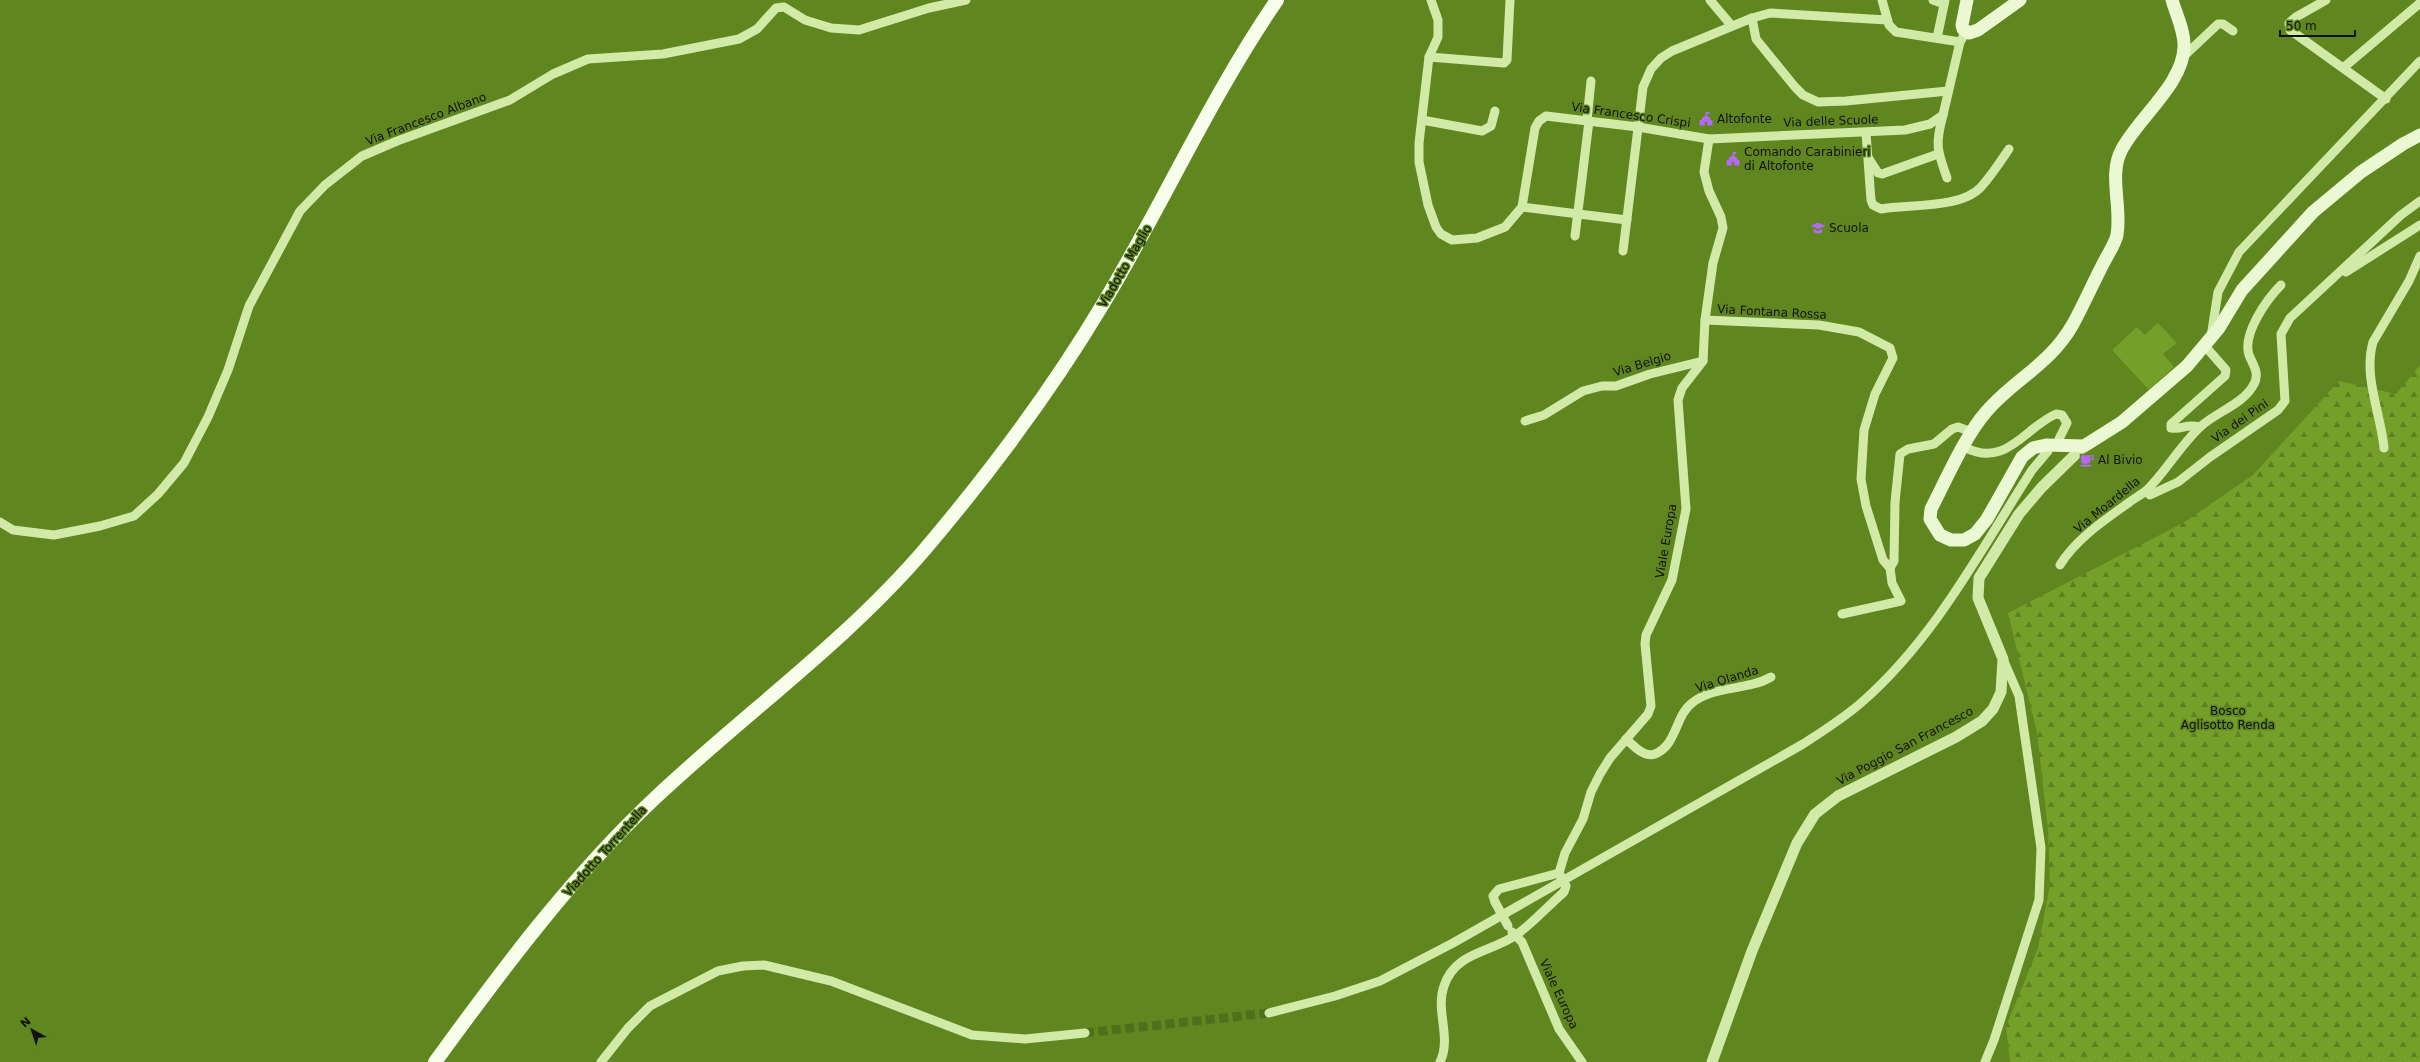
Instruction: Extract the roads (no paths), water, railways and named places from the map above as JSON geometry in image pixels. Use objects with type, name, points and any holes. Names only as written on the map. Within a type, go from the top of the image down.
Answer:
[{"type":"main road","name":"Viadotto Maglio","points":[[804,667],[880,599],[951,518],[1015,439],[1055,381],[1104,303],[1231,74],[1277,0]]},
{"type":"main road","points":[[1967,0],[1962,19],[1963,37],[1978,30],[2020,0]]},
{"type":"main road","points":[[2172,0],[2184,45],[2183,57],[2176,75],[2122,149],[2116,171],[2115,184],[2120,214],[2116,237],[2072,325],[2053,354],[1996,401],[1985,413],[1972,432],[1931,509],[1930,519],[1940,535],[1951,540],[1964,540],[1975,534],[1987,519],[2022,457],[2033,448],[2046,445],[2084,446],[2128,418],[2187,366],[2208,342],[2242,290],[2313,212],[2361,172],[2403,144],[2420,135]]},
{"type":"main road","name":"Viadotto Torrentella","points":[[435,1062],[492,984],[600,854],[651,801],[804,667]]},
{"type":"street","name":"Via Francesco Albano","points":[[0,522],[13,530],[54,535],[100,526],[134,516],[158,494],[184,463],[208,417],[228,370],[249,306],[300,211],[325,185],[362,156],[397,141],[510,100],[553,74],[588,60],[663,54],[739,39],[757,29],[776,8],[784,7],[805,20],[832,28],[859,30],[928,8],[966,0]]},
{"type":"street","points":[[1431,0],[1438,20],[1438,37],[1429,57],[1419,143],[1421,176],[1428,206],[1436,227],[1441,234],[1452,240],[1477,238],[1505,227],[1522,207],[1627,220]]},
{"type":"street","points":[[1429,57],[1504,63],[1507,60],[1510,0]]},
{"type":"street","points":[[1710,0],[1731,25]]},
{"type":"street","points":[[1882,0],[1887,20],[1892,29],[1901,34],[1937,38],[1963,37],[1936,141],[1938,154],[1947,178]]},
{"type":"street","points":[[1933,0],[1945,2],[1937,38]]},
{"type":"street","points":[[2326,0],[2296,17],[2290,23],[2290,30],[2386,99]]},
{"type":"street","points":[[2343,68],[2420,3]]},
{"type":"street","points":[[1623,251],[1638,127],[1646,79],[1661,58],[1672,51],[1731,25],[1770,13],[1887,20]]},
{"type":"street","points":[[1752,18],[1756,39],[1795,87],[1803,95],[1818,102],[1846,101],[1948,91]]},
{"type":"street","points":[[2183,57],[2218,24],[2223,24],[2233,31]]},
{"type":"street","points":[[2200,427],[2188,424],[2177,429],[2171,428],[2171,424],[2225,376],[2226,370],[2208,342],[2218,292],[2239,252],[2386,99],[2420,61]]},
{"type":"street","points":[[1575,236],[1591,81]]},
{"type":"street","points":[[1422,120],[1482,131],[1491,126],[1495,111]]},
{"type":"street","name":"Via Francesco Crispi","points":[[1522,207],[1535,128],[1542,118],[1550,115],[1638,127],[1709,139]]},
{"type":"street","name":"Via delle Scuole","points":[[1709,139],[1819,133],[1866,133],[1905,130],[1930,124],[1943,115]]},
{"type":"street","points":[[1866,133],[1872,203],[1875,207],[1881,209],[1938,204],[1970,195],[1981,187],[2009,149]]},
{"type":"street","points":[[1703,360],[1705,320],[1713,263],[1723,228],[1721,216],[1709,190],[1704,172],[1709,139]]},
{"type":"street","points":[[1868,159],[1878,173],[1882,174],[1938,154]]},
{"type":"street","name":"Via dei Pini","points":[[2146,491],[2150,494],[2178,482],[2210,457],[2278,410],[2286,401],[2280,334],[2290,318],[2401,215],[2420,201]]},
{"type":"street","name":"Via dei Pini","points":[[2334,277],[2343,273],[2420,225]]},
{"type":"street","points":[[2384,448],[2370,374],[2370,351],[2373,342],[2409,281],[2420,256]]},
{"type":"street","name":"Via Moardella","points":[[2060,565],[2067,553],[2086,536],[2146,491],[2200,427],[2248,392],[2255,383],[2256,375],[2255,364],[2249,354],[2249,341],[2261,310],[2281,285]]},
{"type":"street","name":"Via Fontana Rossa","points":[[1705,320],[1820,325],[1859,332],[1890,348],[1893,358],[1875,394],[1864,430],[1861,479],[1866,506],[1883,560],[1890,568],[1892,583],[1900,601],[1842,614]]},
{"type":"street","name":"Via Belgio","points":[[1525,422],[1544,415],[1583,391],[1602,386],[1616,386],[1650,374],[1703,360]]},
{"type":"street","name":"Viale Europa","points":[[1440,1062],[1445,1044],[1441,997],[1444,986],[1452,969],[1464,959],[1516,935],[1564,892],[1566,886],[1562,877],[1565,853],[1583,819],[1591,792],[1600,774],[1626,739],[1643,722],[1650,706],[1646,675],[1645,639],[1672,580],[1686,509],[1678,400],[1682,388],[1703,360]]},
{"type":"street","points":[[1964,447],[1976,454],[1996,453],[2025,437],[2056,414],[2062,414],[2067,423],[2059,439]]},
{"type":"street","points":[[1890,568],[1894,561],[1896,502],[1900,454],[1908,449],[1934,444],[1952,429],[1958,427],[1972,432]]},
{"type":"street","name":"Via Poggio San Francesco","points":[[1712,1062],[1752,951],[1808,823],[1822,807],[1838,796],[1956,737],[1982,721],[1993,709],[2001,692],[2003,659],[1978,598],[1979,578],[2019,514],[2042,487],[2084,446]]},
{"type":"street","points":[[1269,1013],[1335,996],[1380,981],[1453,943],[1562,877],[1815,736],[1861,703],[1910,654],[1950,601],[2032,470],[2048,451]]},
{"type":"street","points":[[1985,1062],[1994,1040],[2039,900],[2041,848],[2020,696],[2003,659]]},
{"type":"street","name":"Via Olanda","points":[[1626,739],[1645,754],[1654,754],[1662,749],[1675,734],[1682,714],[1698,699],[1771,677]]},
{"type":"street","name":"Viale Europa","points":[[1562,877],[1499,889],[1493,896],[1508,926],[1522,942],[1559,1029],[1582,1062]]},
{"type":"street","points":[[601,1062],[628,1028],[650,1006],[718,971],[743,966],[764,965],[831,981],[972,1035],[1025,1039],[1085,1033]]},
{"type":"tunnel","points":[[1085,1033],[1269,1013]]},
{"type":"place","name":"Altofonte","points":[[1706,119]]},
{"type":"place","name":"Comando Carabinieri di Altofonte","points":[[1733,159]]},
{"type":"place","name":"Scuola","points":[[1818,228]]},
{"type":"place","name":"Al Bivio","points":[[2087,460]]},
{"type":"park label","name":"Bosco Aglisotto Renda","points":[[2228,718]]}]
